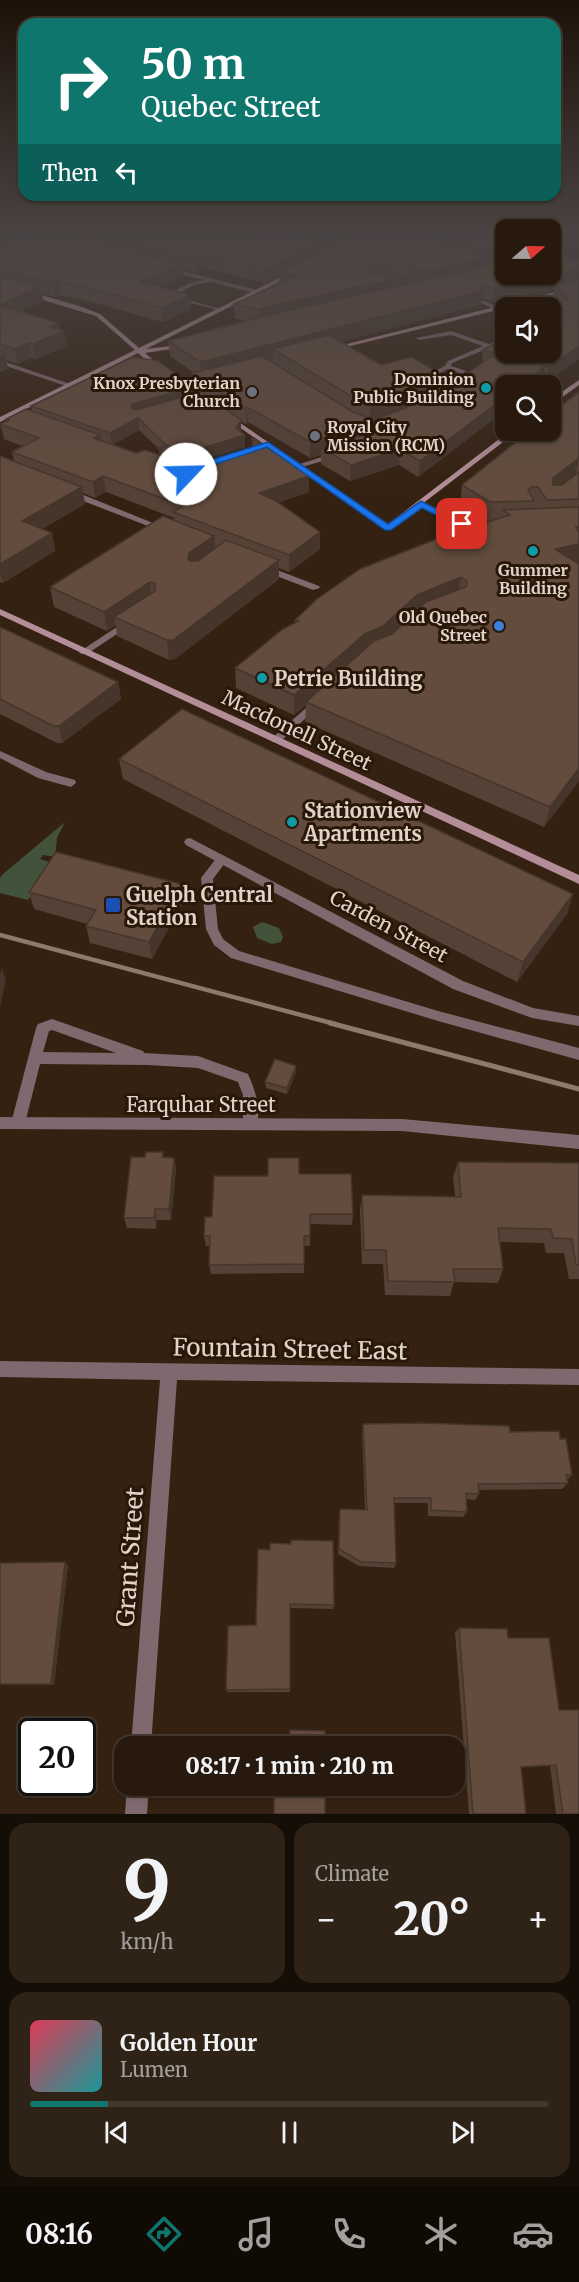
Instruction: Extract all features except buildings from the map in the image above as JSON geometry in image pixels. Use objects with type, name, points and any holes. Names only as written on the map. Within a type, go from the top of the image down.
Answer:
[{"type":"street","points":[[104,321],[168,374]]},
{"type":"street","points":[[0,420],[198,321]]},
{"type":"street","points":[[324,350],[444,321]]},
{"type":"street","points":[[419,338],[451,333],[495,348]]},
{"type":"street","points":[[138,351],[194,343]]},
{"type":"street","points":[[447,367],[463,371],[441,390],[420,380],[447,367],[450,362],[495,343]]},
{"type":"street","points":[[0,362],[68,385]]},
{"type":"street","points":[[561,396],[579,382]]},
{"type":"street","points":[[222,413],[388,528],[502,441]]},
{"type":"street","points":[[10,414],[25,419]]},
{"type":"street","points":[[213,475],[197,468],[268,444]]},
{"type":"street","points":[[298,466],[344,452]]},
{"type":"street","points":[[242,453],[253,460]]},
{"type":"street","points":[[60,489],[175,534]]},
{"type":"street","points":[[421,504],[468,525],[498,526]]},
{"type":"street","points":[[260,566],[316,588]]},
{"type":"street","name":"Macdonell Street","points":[[0,612],[579,880]]},
{"type":"street","points":[[84,652],[135,618]]},
{"type":"street","points":[[276,740],[328,693]]},
{"type":"street","points":[[0,754],[42,775],[71,783]]},
{"type":"street","name":"Carden Street","points":[[190,842],[458,985],[532,1013],[579,1021]]},
{"type":"street","points":[[222,859],[207,878],[212,929],[218,942],[235,955],[438,1016],[579,1054]]},
{"type":"street","points":[[18,1123],[43,1028],[52,1024],[148,1059]]},
{"type":"street","points":[[35,1058],[198,1062],[243,1078],[250,1095],[250,1124]]},
{"type":"street","name":"Farquhar Street","points":[[0,1122],[402,1125],[579,1142]]},
{"type":"street","name":"Fountain Street East","points":[[0,1369],[579,1377]]},
{"type":"street","name":"Grant Street","points":[[142,1736],[170,1371]]},
{"type":"street","points":[[136,1814],[137,1796]]},
{"type":"green space","points":[[65,822],[57,838],[55,857],[43,855],[40,859],[53,863],[28,900],[0,893],[0,878],[3,874]]},
{"type":"green space","points":[[262,922],[279,928],[283,937],[281,942],[272,944],[257,938],[253,927]]},
{"type":"railway","points":[[0,935],[335,1024]]},
{"type":"railway","points":[[330,1023],[579,1089]]},
{"type":"place","name":"Dominion Public Building","points":[[486,388]]},
{"type":"place","name":"Knox Presbyterian Church","points":[[252,392]]},
{"type":"place","name":"Royal City Mission (RCM)","points":[[315,436]]},
{"type":"place","name":"Gummer Building","points":[[533,551]]},
{"type":"place","name":"Old Quebec Street","points":[[499,626]]},
{"type":"place","name":"Petrie Building","points":[[262,678]]},
{"type":"place","name":"Stationview Apartments","points":[[292,822]]},
{"type":"place","name":"Guelph Central Station","points":[[113,905]]},
{"type":"route","points":[[186,474],[201,466],[268,444],[388,528],[421,504],[462,524]]}]
